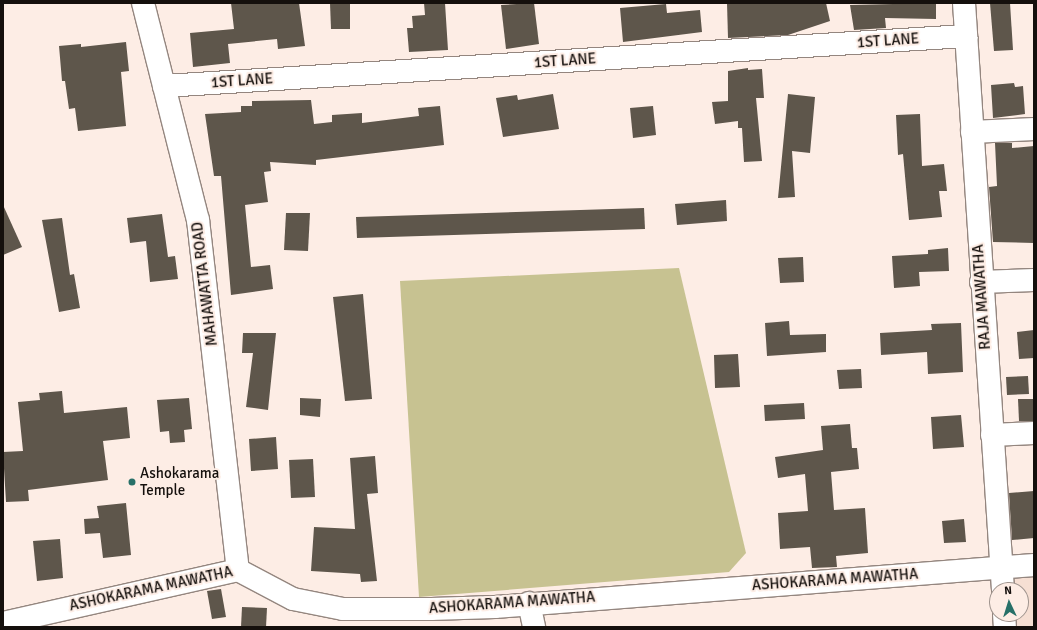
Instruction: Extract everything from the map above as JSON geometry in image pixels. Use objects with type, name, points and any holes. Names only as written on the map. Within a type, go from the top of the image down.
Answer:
[{"type":"street","name":"MAHAWATTA ROAD","points":[[143,3],[198,220],[238,570]]},
{"type":"street","name":"RAJA MAWATHA","points":[[964,3],[981,282],[1002,582]]},
{"type":"street","name":"1ST LANE","points":[[164,86],[966,36]]},
{"type":"street","points":[[972,132],[1034,129]]},
{"type":"street","points":[[981,282],[1034,280]]},
{"type":"street","points":[[992,435],[1034,433]]},
{"type":"street","name":"ASHOKARAMA MAWATHA","points":[[3,623],[238,570],[293,599],[343,609],[471,608],[1034,565]]},
{"type":"street","points":[[529,603],[534,627]]},
{"type":"shaded area","points":[[679,268],[746,553],[729,572],[419,597],[400,281]]},
{"type":"shaded area","points":[[1034,575],[1034,627],[1012,627],[1012,622],[1029,622],[1029,582],[1008,582],[1008,576]]},
{"type":"building","points":[[231,3],[299,3],[305,46],[278,49],[277,39],[228,44],[230,63],[193,67],[190,33],[234,29]]},
{"type":"building","points":[[330,3],[350,3],[350,29],[331,29]]},
{"type":"building","points":[[424,3],[445,3],[448,50],[409,52],[407,28],[413,28],[412,16],[425,15]]},
{"type":"building","points":[[534,3],[539,44],[506,49],[501,5]]},
{"type":"building","points":[[727,3],[826,3],[830,21],[788,35],[728,38]]},
{"type":"building","points":[[936,3],[936,19],[885,18],[886,28],[854,30],[850,5]]},
{"type":"building","points":[[990,3],[1010,3],[1013,50],[994,51]]},
{"type":"building","points":[[666,4],[667,13],[700,10],[702,32],[623,42],[620,8]]},
{"type":"building","points":[[126,42],[129,71],[121,72],[126,126],[78,131],[75,108],[69,109],[65,81],[62,81],[59,46],[81,44],[81,47]]},
{"type":"building","points":[[748,68],[748,70],[762,69],[764,98],[756,98],[762,161],[744,162],[742,128],[738,128],[738,121],[715,124],[712,102],[728,101],[728,71]]},
{"type":"building","points":[[1014,83],[1015,87],[1023,86],[1025,114],[993,118],[991,85]]},
{"type":"building","points":[[553,94],[559,129],[503,137],[496,98],[517,95],[518,100]]},
{"type":"building","points":[[788,94],[815,97],[810,153],[792,151],[795,197],[778,198]]},
{"type":"building","points":[[311,100],[314,124],[332,122],[332,115],[362,113],[362,123],[419,116],[418,108],[440,106],[444,145],[316,160],[316,165],[270,162],[271,171],[264,172],[268,202],[245,205],[251,267],[270,265],[273,289],[231,295],[221,176],[214,176],[205,114],[241,112],[241,106],[252,106],[252,101]]},
{"type":"building","points":[[653,106],[656,135],[633,138],[630,108]]},
{"type":"building","points":[[920,114],[922,166],[944,164],[947,191],[939,191],[942,217],[909,220],[903,154],[898,155],[896,115]]},
{"type":"building","points":[[995,143],[1012,143],[1012,148],[1034,146],[1034,243],[993,242],[989,187],[997,186]]},
{"type":"building","points":[[726,200],[727,221],[677,225],[675,204]]},
{"type":"building","points":[[3,205],[22,247],[3,255]]},
{"type":"building","points":[[644,208],[645,229],[357,238],[356,217]]},
{"type":"building","points":[[286,213],[310,213],[308,251],[284,250]]},
{"type":"building","points":[[162,214],[168,257],[175,256],[178,279],[150,282],[146,241],[130,243],[127,218]]},
{"type":"building","points":[[62,218],[70,275],[74,274],[80,308],[59,312],[42,220]]},
{"type":"building","points":[[948,248],[949,271],[919,272],[920,286],[894,288],[892,256],[928,254],[928,250]]},
{"type":"building","points":[[803,257],[804,282],[780,283],[778,258]]},
{"type":"building","points":[[363,294],[372,399],[345,401],[333,297]]},
{"type":"building","points":[[789,321],[790,335],[826,334],[826,352],[767,356],[765,323]]},
{"type":"building","points":[[961,323],[963,372],[928,374],[927,352],[881,355],[880,333],[932,330],[931,324]]},
{"type":"building","points":[[1034,330],[1034,358],[1019,359],[1017,332]]},
{"type":"building","points":[[243,333],[276,333],[268,410],[246,407],[253,353],[242,353]]},
{"type":"building","points":[[738,354],[740,387],[715,388],[714,355]]},
{"type":"building","points":[[861,369],[862,388],[839,389],[837,370]]},
{"type":"building","points":[[1028,376],[1029,394],[1007,395],[1006,377]]},
{"type":"building","points":[[62,391],[64,413],[127,407],[130,438],[103,441],[108,480],[28,490],[29,501],[6,502],[3,452],[23,451],[18,402],[40,400],[39,393]]},
{"type":"building","points":[[189,398],[192,429],[184,430],[185,442],[170,443],[169,431],[160,432],[157,400]]},
{"type":"building","points":[[300,398],[321,399],[320,417],[300,415]]},
{"type":"building","points":[[1018,399],[1034,399],[1034,421],[1019,421]]},
{"type":"building","points":[[804,403],[805,419],[765,421],[764,405]]},
{"type":"building","points":[[961,415],[964,447],[933,449],[931,417]]},
{"type":"building","points":[[850,424],[852,448],[857,448],[859,469],[831,472],[834,510],[865,508],[868,553],[836,556],[837,567],[812,568],[810,547],[780,549],[778,513],[808,511],[805,474],[778,478],[775,457],[823,450],[821,426]]},
{"type":"building","points":[[276,437],[278,469],[251,471],[249,439]]},
{"type":"building","points":[[375,456],[378,493],[367,494],[377,581],[361,582],[360,574],[311,571],[314,527],[355,529],[350,458]]},
{"type":"building","points":[[313,459],[315,497],[291,498],[289,460]]},
{"type":"building","points":[[1034,491],[1034,538],[1012,540],[1009,493]]},
{"type":"building","points":[[126,503],[131,555],[103,558],[100,533],[85,534],[84,519],[99,518],[97,506]]},
{"type":"building","points":[[964,519],[966,542],[944,543],[942,521]]},
{"type":"building","points":[[60,539],[63,578],[37,581],[33,541]]},
{"type":"building","points":[[221,589],[226,617],[212,619],[207,591]]},
{"type":"building","points":[[242,607],[267,608],[266,627],[241,627]]},
{"type":"place","name":"Ashokarama Temple","points":[[132,482]]}]
